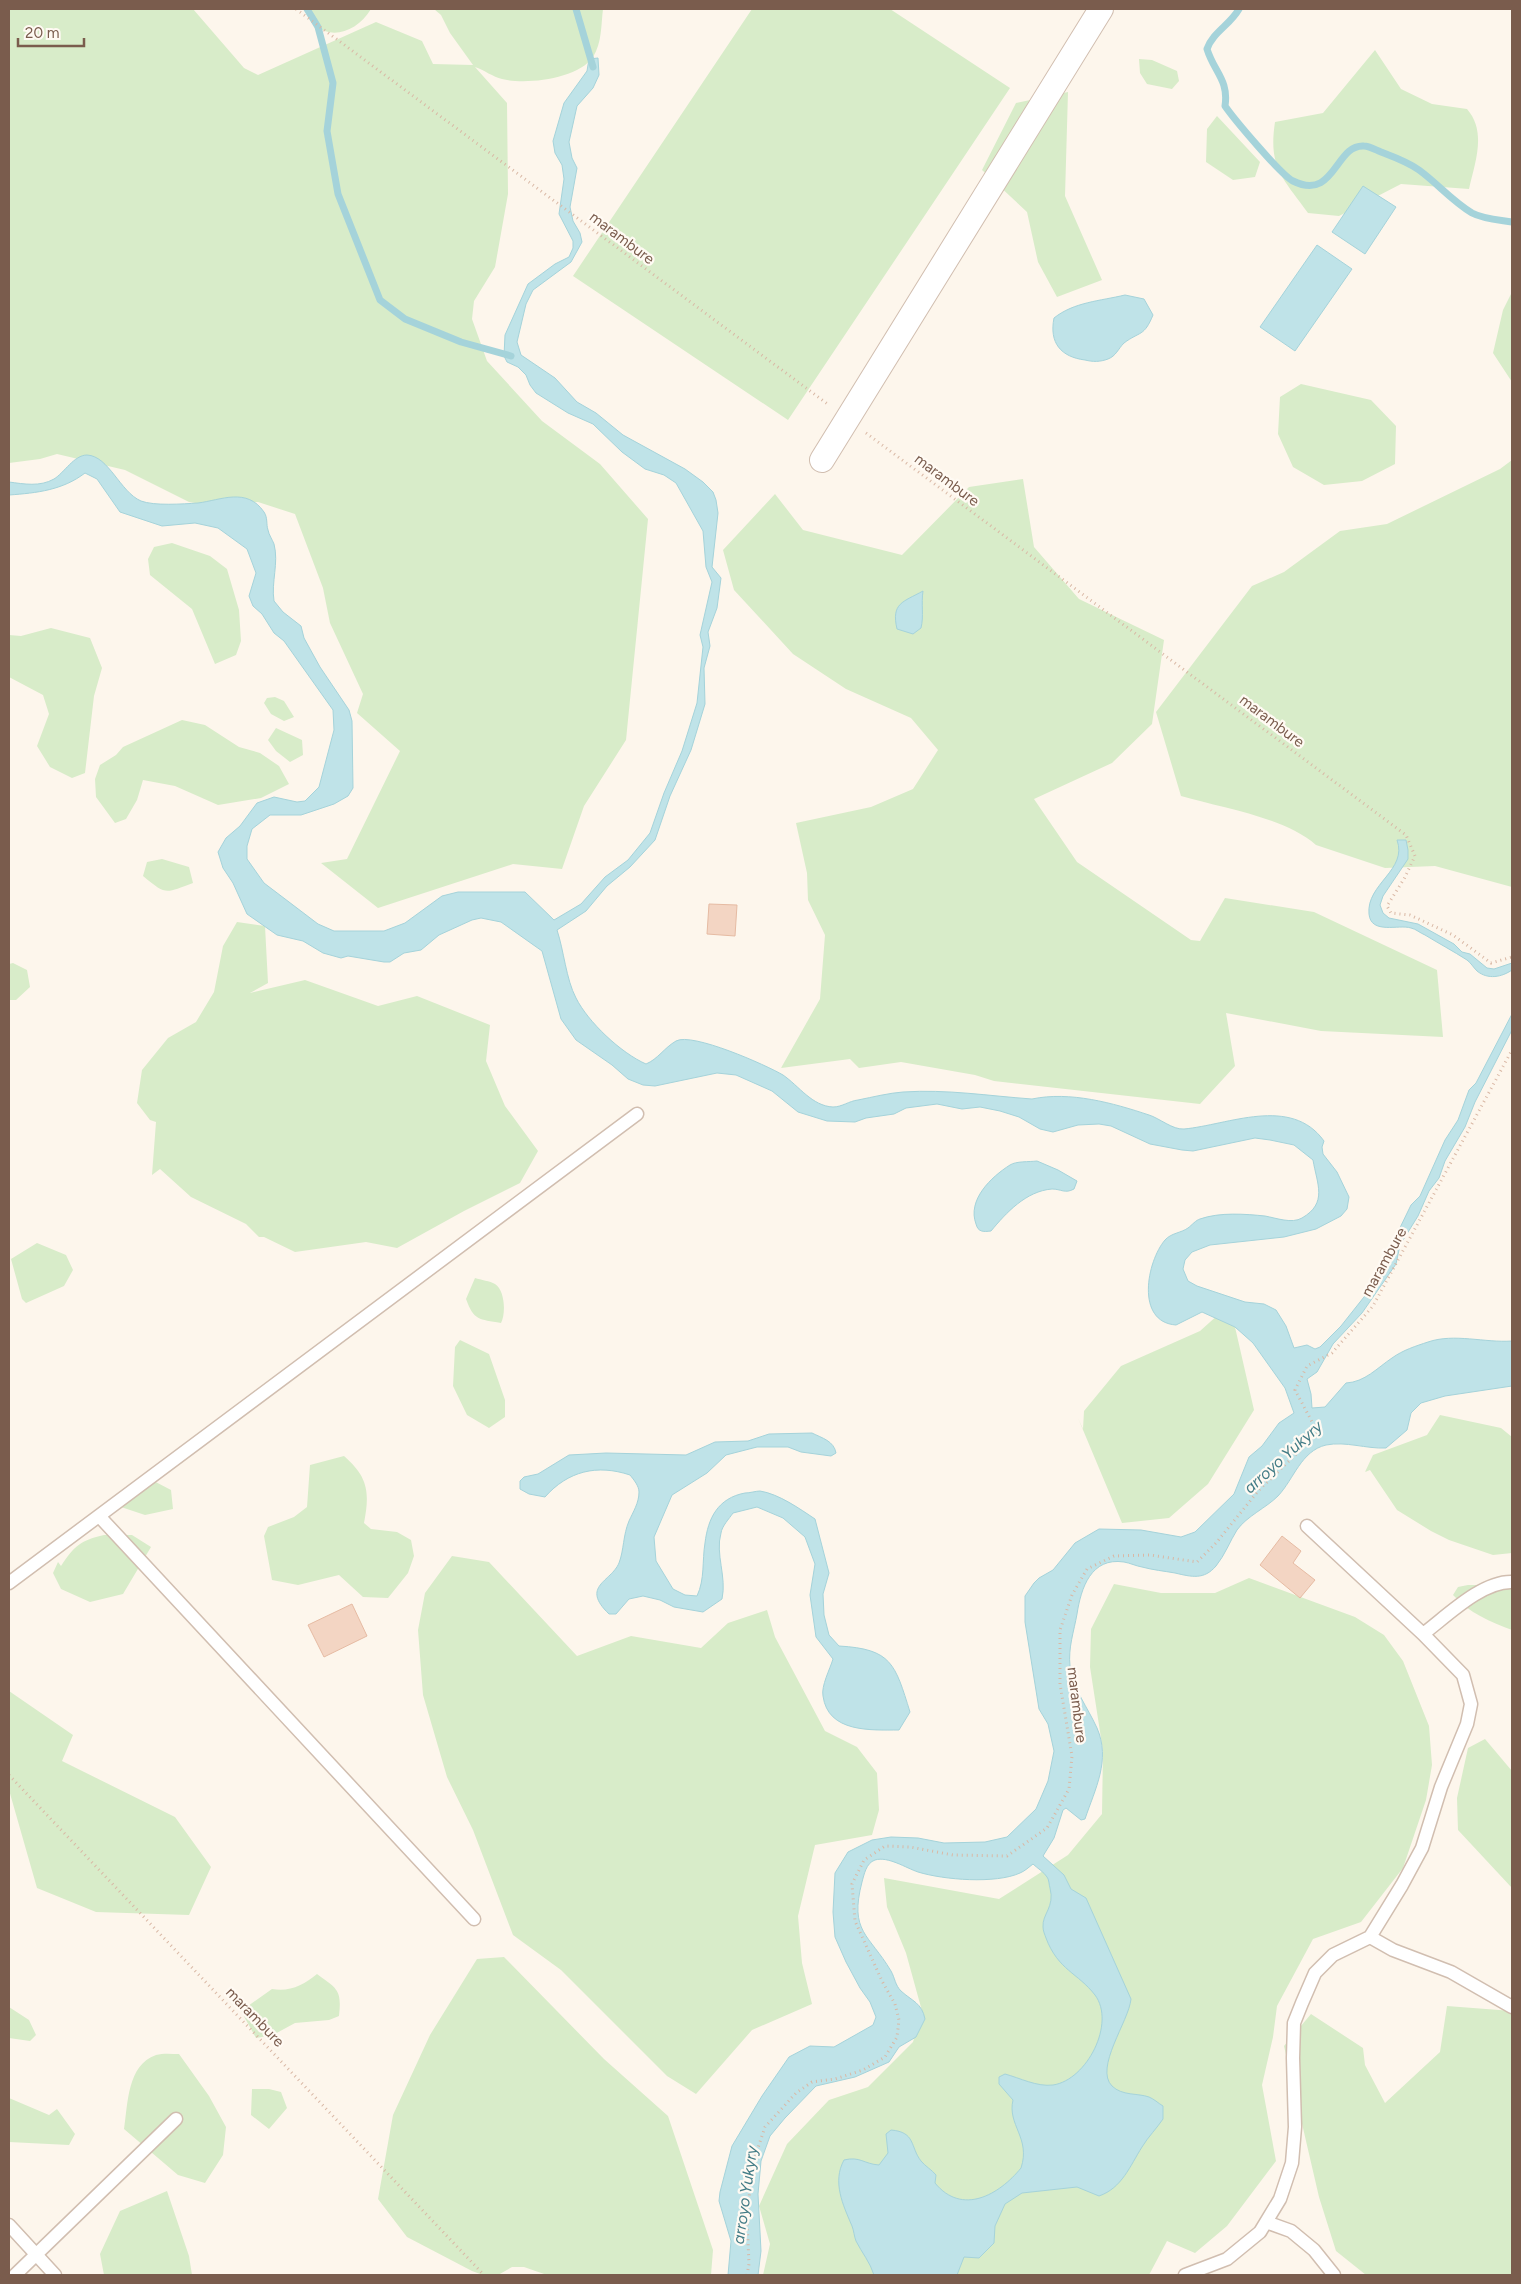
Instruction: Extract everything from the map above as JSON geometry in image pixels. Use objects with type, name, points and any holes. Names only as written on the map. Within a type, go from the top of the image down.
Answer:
[{"type":"street","points":[[822,460],[1101,9]]},
{"type":"lane","points":[[9,1583],[637,1114]]},
{"type":"lane","points":[[99,1516],[474,1919]]},
{"type":"lane","points":[[1185,2275],[1227,2259],[1260,2232],[1280,2198],[1292,2163],[1296,2127],[1293,2058],[1294,2023],[1316,1973],[1333,1955],[1370,1937],[1402,1885],[1422,1848],[1441,1787],[1467,1724],[1470,1704],[1464,1675],[1423,1634],[1307,1526]]},
{"type":"lane","points":[[1423,1634],[1483,1589],[1503,1582],[1512,1582]]},
{"type":"lane","points":[[1370,1937],[1393,1950],[1451,1972],[1512,2007]]},
{"type":"lane","points":[[15,2275],[176,2119]]},
{"type":"lane","points":[[1266,2222],[1291,2231],[1314,2250],[1334,2275]]},
{"type":"lane","points":[[9,2225],[55,2275]]},
{"type":"path","name":"marambure","points":[[296,9],[831,407]]},
{"type":"path","name":"marambure","points":[[863,431],[1406,835],[1415,856],[1404,879],[1387,906],[1391,912],[1410,915],[1453,935],[1491,963],[1512,957]]},
{"type":"path","name":"marambure","points":[[747,2275],[750,2264],[748,2220],[752,2166],[765,2127],[796,2093],[812,2082],[835,2079],[863,2070],[885,2057],[897,2037],[898,2020],[895,2004],[882,1981],[855,1921],[852,1884],[864,1860],[885,1846],[910,1846],[953,1855],[1007,1856],[1047,1828],[1069,1790],[1072,1756],[1060,1684],[1060,1630],[1072,1595],[1087,1569],[1114,1556],[1150,1556],[1197,1562],[1216,1544],[1259,1490],[1318,1433],[1295,1390],[1306,1366],[1332,1353],[1373,1306],[1512,1050]]},
{"type":"path","name":"marambure","points":[[9,1775],[484,2275]]},
{"type":"green space","points":[[9,9],[193,9],[244,68],[258,75],[376,22],[422,41],[433,64],[473,65],[450,33],[441,15],[434,9],[603,9],[601,34],[596,52],[586,65],[576,71],[551,78],[512,81],[499,78],[475,67],[507,103],[508,194],[495,267],[474,301],[472,319],[487,361],[542,421],[600,464],[648,519],[626,740],[584,806],[562,869],[513,864],[378,908],[321,863],[347,859],[400,751],[357,713],[363,694],[330,623],[323,588],[295,514],[258,502],[207,505],[189,502],[125,470],[57,454],[40,459],[9,463]]},
{"type":"green space","points":[[305,9],[371,9],[355,26],[346,31],[336,33],[318,28]]},
{"type":"green space","points":[[752,9],[890,9],[1010,88],[788,420],[573,276]]},
{"type":"green space","points":[[1375,50],[1401,89],[1432,104],[1467,109],[1477,127],[1478,137],[1478,148],[1469,189],[1401,184],[1339,216],[1308,213],[1285,181],[1276,162],[1273,138],[1275,122],[1323,113]]},
{"type":"green space","points":[[1139,59],[1152,60],[1177,71],[1179,81],[1172,89],[1147,84],[1140,73]]},
{"type":"green space","points":[[1068,92],[1065,196],[1102,280],[1057,297],[1038,262],[1027,212],[982,170],[1016,103]]},
{"type":"green space","points":[[1217,116],[1260,162],[1255,177],[1233,180],[1206,162],[1207,129]]},
{"type":"green space","points":[[1512,292],[1512,382],[1493,353],[1503,310]]},
{"type":"green space","points":[[1301,384],[1371,400],[1396,426],[1395,464],[1362,481],[1324,485],[1293,467],[1278,434],[1280,397]]},
{"type":"green space","points":[[1512,460],[1512,887],[1435,866],[1385,868],[1316,845],[1303,835],[1270,820],[1181,796],[1156,712],[1252,586],[1284,572],[1340,531],[1387,524],[1500,469]]},
{"type":"green space","points":[[1023,479],[1034,547],[1079,599],[1164,640],[1152,724],[1112,763],[1034,799],[1077,862],[1191,940],[1200,941],[1225,898],[1314,912],[1437,970],[1443,1037],[1321,1031],[1226,1013],[1235,1066],[1200,1104],[994,1081],[975,1075],[901,1062],[859,1068],[850,1059],[781,1068],[820,999],[825,935],[808,900],[807,873],[796,823],[871,807],[913,789],[938,750],[911,718],[846,689],[793,654],[734,590],[723,550],[775,494],[803,530],[902,555],[969,487]]},
{"type":"green space","points":[[172,543],[210,556],[227,569],[239,610],[241,641],[236,655],[215,664],[192,609],[150,575],[148,559],[154,547]]},
{"type":"green space","points":[[51,628],[90,638],[102,668],[94,696],[85,773],[72,778],[50,767],[37,746],[49,714],[43,695],[9,677],[9,635],[21,636]]},
{"type":"green space","points":[[275,697],[284,701],[294,717],[284,721],[271,714],[264,703],[267,698]]},
{"type":"green space","points":[[182,720],[205,725],[239,747],[260,753],[279,766],[289,784],[261,798],[218,805],[175,786],[143,780],[137,800],[126,819],[115,823],[96,797],[95,779],[100,765],[116,755],[123,747]]},
{"type":"green space","points":[[276,728],[302,740],[303,755],[290,762],[276,751],[268,740]]},
{"type":"green space","points":[[162,859],[189,867],[193,883],[166,891],[157,887],[143,876],[147,862]]},
{"type":"green space","points":[[237,922],[265,926],[268,983],[250,993],[305,980],[378,1006],[417,996],[490,1025],[486,1061],[505,1106],[538,1151],[520,1183],[397,1248],[366,1242],[295,1252],[264,1237],[259,1237],[246,1224],[191,1197],[160,1169],[152,1175],[156,1122],[150,1120],[137,1103],[142,1070],[168,1038],[196,1022],[214,992],[223,946]]},
{"type":"green space","points":[[13,963],[27,970],[30,987],[16,1000],[9,1000],[9,964]]},
{"type":"green space","points":[[37,1243],[66,1255],[73,1270],[64,1286],[26,1303],[22,1299],[11,1259]]},
{"type":"green space","points":[[475,1278],[495,1284],[501,1291],[504,1308],[501,1323],[478,1318],[469,1306],[466,1299]]},
{"type":"green space","points":[[1219,1314],[1224,1321],[1235,1327],[1254,1410],[1208,1484],[1169,1518],[1122,1523],[1078,1418],[1083,1429],[1084,1411],[1121,1366],[1200,1331]]},
{"type":"green space","points":[[460,1340],[489,1354],[505,1400],[505,1417],[489,1428],[467,1415],[453,1386],[455,1347]]},
{"type":"green space","points":[[1440,1415],[1501,1428],[1512,1437],[1512,1553],[1493,1555],[1449,1540],[1431,1531],[1397,1510],[1370,1470],[1365,1472],[1373,1455],[1427,1435]]},
{"type":"green space","points":[[344,1456],[358,1471],[365,1486],[367,1502],[364,1523],[371,1529],[397,1532],[411,1540],[414,1556],[408,1573],[388,1598],[363,1597],[339,1575],[298,1585],[272,1580],[264,1536],[268,1527],[294,1517],[307,1507],[310,1465]]},
{"type":"green space","points":[[148,1478],[171,1490],[173,1509],[145,1515],[121,1507],[128,1486]]},
{"type":"green space","points":[[104,1535],[132,1535],[151,1547],[123,1594],[90,1602],[61,1589],[53,1573],[58,1562],[61,1566],[70,1553],[79,1545],[89,1539]]},
{"type":"green space","points":[[452,1556],[489,1562],[577,1656],[631,1636],[701,1648],[728,1623],[767,1610],[775,1637],[825,1731],[857,1747],[877,1773],[879,1810],[872,1835],[815,1845],[798,1916],[802,1963],[812,2004],[752,2030],[696,2094],[667,2076],[561,1970],[513,1935],[473,1830],[447,1777],[423,1695],[418,1630],[425,1593]]},
{"type":"green space","points":[[1249,1578],[1355,1617],[1384,1635],[1403,1661],[1429,1726],[1432,1765],[1426,1800],[1403,1868],[1361,1922],[1313,1939],[1277,2006],[1273,2037],[1262,2085],[1276,2161],[1227,2226],[1195,2253],[1167,2241],[1149,2275],[763,2275],[770,2244],[759,2206],[787,2144],[829,2100],[868,2087],[913,2042],[922,2011],[906,1953],[887,1907],[884,1878],[999,1899],[1068,1855],[1102,1814],[1103,1751],[1090,1667],[1091,1629],[1114,1584],[1161,1593],[1215,1593]]},
{"type":"green space","points":[[1468,1585],[1512,1585],[1512,1630],[1473,1612],[1453,1595],[1458,1587]]},
{"type":"green space","points":[[9,1691],[73,1735],[62,1761],[175,1817],[211,1867],[189,1915],[96,1912],[37,1888],[9,1790]]},
{"type":"green space","points":[[1485,1739],[1512,1771],[1512,1888],[1458,1830],[1457,1798],[1468,1748]]},
{"type":"green space","points":[[504,1957],[604,2059],[668,2116],[713,2250],[711,2275],[547,2275],[524,2267],[512,2267],[498,2275],[483,2275],[407,2237],[378,2199],[393,2115],[430,2035],[477,1959]]},
{"type":"green space","points":[[317,1974],[337,1990],[340,2000],[339,2016],[329,2020],[295,2023],[273,2035],[256,2038],[241,2011],[272,1989],[279,1990],[296,1987]]},
{"type":"green space","points":[[1447,2006],[1512,2011],[1512,2275],[1366,2275],[1336,2251],[1319,2197],[1284,2046],[1311,2014],[1363,2048],[1365,2065],[1385,2103],[1440,2052]]},
{"type":"green space","points":[[9,2007],[29,2020],[36,2035],[30,2041],[9,2038]]},
{"type":"green space","points":[[179,2054],[209,2096],[226,2127],[223,2155],[205,2183],[178,2175],[124,2129],[128,2097],[134,2076],[139,2067],[146,2060],[156,2055]]},
{"type":"green space","points":[[252,2089],[269,2089],[281,2092],[287,2108],[269,2129],[251,2115]]},
{"type":"green space","points":[[9,2098],[49,2115],[57,2109],[75,2134],[69,2145],[9,2142]]},
{"type":"green space","points":[[167,2191],[189,2256],[192,2275],[104,2275],[100,2254],[120,2211]]},
{"type":"water","name":"arroyo Yukyry","points":[[598,58],[599,75],[593,88],[577,106],[569,142],[572,158],[577,168],[570,207],[573,221],[580,233],[582,242],[571,262],[533,290],[526,304],[517,342],[521,355],[555,378],[577,402],[596,413],[623,435],[685,469],[713,492],[718,513],[712,567],[721,578],[717,608],[708,632],[710,646],[704,668],[705,704],[691,750],[670,796],[655,840],[630,867],[607,886],[586,911],[557,930],[567,974],[576,998],[597,1027],[616,1045],[646,1064],[676,1041],[684,1039],[712,1045],[746,1057],[774,1070],[789,1079],[806,1095],[825,1106],[839,1106],[892,1093],[936,1091],[1032,1099],[1061,1096],[1076,1097],[1121,1106],[1149,1115],[1180,1129],[1258,1116],[1277,1116],[1294,1119],[1310,1127],[1324,1141],[1322,1147],[1323,1154],[1337,1172],[1349,1197],[1347,1209],[1341,1216],[1316,1229],[1284,1237],[1210,1245],[1192,1252],[1185,1260],[1183,1269],[1188,1281],[1197,1286],[1245,1302],[1264,1304],[1276,1310],[1286,1326],[1294,1348],[1307,1345],[1315,1349],[1320,1347],[1341,1326],[1383,1273],[1394,1249],[1396,1236],[1411,1205],[1420,1196],[1445,1140],[1458,1120],[1469,1090],[1476,1083],[1512,1014],[1512,1030],[1475,1102],[1465,1127],[1445,1161],[1439,1178],[1429,1191],[1418,1216],[1400,1245],[1396,1264],[1362,1313],[1333,1344],[1317,1372],[1307,1379],[1312,1408],[1325,1407],[1346,1383],[1365,1377],[1410,1348],[1438,1339],[1459,1338],[1512,1341],[1512,1386],[1445,1396],[1421,1403],[1411,1413],[1407,1430],[1386,1448],[1334,1444],[1317,1448],[1304,1459],[1278,1496],[1241,1525],[1219,1562],[1207,1574],[1187,1576],[1124,1562],[1113,1562],[1103,1564],[1096,1569],[1090,1576],[1081,1594],[1070,1653],[1070,1666],[1078,1691],[1101,1740],[1102,1763],[1097,1785],[1085,1819],[1081,1820],[1066,1808],[1063,1810],[1054,1838],[1043,1856],[1064,1875],[1071,1889],[1086,1898],[1131,1999],[1110,2056],[1107,2068],[1108,2078],[1116,2089],[1125,2093],[1149,2097],[1163,2106],[1163,2119],[1144,2143],[1125,2176],[1114,2188],[1107,2192],[1099,2196],[1077,2187],[1022,2193],[1005,2204],[995,2226],[994,2243],[979,2258],[964,2257],[957,2275],[874,2275],[856,2241],[840,2193],[839,2177],[844,2160],[854,2159],[879,2165],[888,2153],[886,2134],[891,2130],[899,2131],[909,2137],[921,2161],[936,2175],[935,2183],[946,2193],[968,2200],[980,2198],[991,2193],[1012,2178],[1021,2168],[1023,2157],[1021,2140],[1013,2117],[1013,2100],[999,2084],[999,2077],[1005,2074],[1035,2083],[1053,2085],[1065,2081],[1077,2073],[1087,2062],[1095,2049],[1100,2034],[1101,2007],[1089,1988],[1062,1964],[1051,1949],[1043,1930],[1044,1918],[1051,1900],[1048,1878],[1033,1864],[1022,1872],[1010,1876],[984,1880],[955,1879],[929,1875],[880,1859],[867,1866],[859,1899],[858,1912],[863,1931],[891,1971],[899,1989],[922,2009],[925,2019],[916,2037],[899,2047],[889,2062],[855,2077],[816,2086],[770,2136],[761,2161],[758,2194],[761,2251],[758,2275],[728,2275],[731,2241],[719,2201],[732,2146],[762,2096],[789,2057],[810,2046],[834,2047],[873,2025],[876,2017],[870,2002],[846,1962],[835,1937],[833,1912],[835,1873],[848,1852],[872,1840],[891,1837],[918,1838],[944,1843],[985,1842],[1007,1837],[1036,1809],[1048,1781],[1054,1751],[1048,1724],[1039,1709],[1025,1622],[1025,1596],[1034,1583],[1053,1570],[1075,1543],[1099,1529],[1141,1530],[1181,1537],[1195,1532],[1234,1494],[1249,1457],[1262,1446],[1279,1423],[1294,1413],[1285,1388],[1253,1343],[1235,1327],[1202,1312],[1176,1325],[1163,1321],[1154,1313],[1148,1289],[1153,1262],[1165,1240],[1188,1228],[1198,1220],[1216,1215],[1232,1214],[1298,1220],[1310,1212],[1315,1206],[1319,1192],[1313,1160],[1294,1145],[1255,1138],[1193,1151],[1150,1144],[1111,1126],[1099,1124],[1078,1125],[1053,1132],[1040,1129],[1019,1117],[980,1107],[962,1109],[937,1104],[906,1108],[894,1114],[866,1118],[855,1122],[827,1121],[798,1112],[772,1091],[736,1075],[717,1073],[655,1086],[643,1085],[628,1079],[612,1065],[576,1040],[561,1019],[542,951],[501,922],[481,918],[472,920],[439,935],[421,950],[404,953],[390,962],[348,956],[341,958],[323,953],[303,941],[277,935],[247,914],[233,883],[223,868],[218,852],[226,838],[240,826],[257,803],[274,797],[297,802],[305,801],[319,787],[334,730],[333,710],[284,641],[274,633],[262,614],[253,606],[249,596],[256,573],[247,549],[218,528],[195,523],[162,526],[120,512],[97,479],[85,473],[77,479],[49,490],[9,495],[9,482],[32,484],[49,482],[78,458],[87,455],[102,461],[127,490],[141,501],[147,503],[198,503],[242,497],[257,504],[264,512],[268,532],[275,551],[274,601],[283,612],[301,626],[304,638],[320,667],[349,710],[352,721],[353,788],[348,796],[334,804],[301,815],[270,815],[252,829],[247,846],[247,859],[264,883],[318,924],[334,931],[384,931],[405,923],[442,896],[458,892],[525,892],[554,920],[581,904],[605,877],[628,860],[650,833],[682,751],[697,703],[703,647],[700,635],[712,582],[706,567],[703,531],[676,483],[664,475],[645,469],[622,452],[593,424],[568,413],[536,393],[526,375],[518,367],[507,362],[504,356],[505,335],[528,284],[555,264],[569,257],[573,248],[573,241],[559,214],[564,179],[562,165],[555,153],[553,141],[564,103],[587,71],[589,59]]},
{"type":"water","points":[[1363,186],[1396,207],[1365,254],[1332,232]]},
{"type":"water","points":[[1317,245],[1352,269],[1295,351],[1260,327]]},
{"type":"water","points":[[1125,295],[1144,299],[1153,315],[1147,327],[1141,333],[1124,343],[1113,356],[1102,361],[1088,361],[1069,356],[1063,352],[1053,335],[1054,318],[1079,305]]},
{"type":"water","points":[[923,591],[921,628],[913,634],[897,629],[897,608],[904,601]]},
{"type":"water","points":[[1397,840],[1406,840],[1408,859],[1383,896],[1380,905],[1383,913],[1389,918],[1418,924],[1454,944],[1462,952],[1470,954],[1487,968],[1494,969],[1512,963],[1512,970],[1499,976],[1486,976],[1477,971],[1467,960],[1415,929],[1380,927],[1371,920],[1369,914],[1370,903],[1379,885],[1397,860],[1399,851]]},
{"type":"water","points":[[1037,1161],[1077,1181],[1074,1189],[1065,1191],[1052,1189],[1034,1194],[1025,1198],[1010,1210],[991,1231],[980,1230],[977,1227],[974,1215],[975,1206],[982,1190],[995,1176],[1013,1164]]},
{"type":"water","points":[[812,1433],[830,1443],[836,1453],[831,1456],[801,1452],[788,1447],[757,1447],[726,1455],[707,1473],[672,1495],[654,1537],[656,1561],[673,1589],[685,1595],[697,1596],[702,1577],[706,1534],[716,1510],[728,1499],[745,1493],[760,1491],[782,1499],[815,1519],[829,1573],[823,1594],[824,1615],[829,1635],[839,1646],[870,1651],[889,1662],[900,1682],[910,1712],[899,1730],[852,1727],[833,1717],[827,1708],[823,1696],[823,1687],[833,1659],[816,1637],[810,1595],[815,1564],[805,1537],[783,1518],[757,1507],[733,1513],[721,1533],[719,1549],[723,1582],[722,1599],[703,1612],[674,1607],[660,1600],[643,1596],[629,1599],[616,1614],[609,1614],[601,1605],[597,1597],[597,1591],[619,1563],[627,1526],[639,1496],[639,1490],[635,1481],[630,1475],[606,1470],[595,1470],[584,1472],[563,1481],[545,1497],[529,1494],[520,1489],[520,1481],[524,1477],[538,1474],[569,1455],[606,1453],[686,1455],[715,1442],[748,1441],[769,1434]]},
{"type":"building","points":[[709,904],[737,905],[735,936],[707,934]]},
{"type":"building","points":[[1282,1536],[1301,1551],[1293,1563],[1315,1580],[1300,1598],[1260,1565]]},
{"type":"building","points":[[352,1604],[367,1636],[324,1657],[308,1625]]},
{"type":"waterway","points":[[307,9],[318,27],[333,83],[327,131],[338,194],[380,300],[405,319],[461,342],[511,356]]},
{"type":"waterway","points":[[576,9],[593,67]]},
{"type":"waterway","points":[[1239,9],[1213,38],[1207,49],[1225,89],[1225,106],[1287,177],[1307,185],[1318,184],[1326,179],[1354,148],[1366,146],[1415,167],[1472,213],[1486,218],[1512,222]]}]
